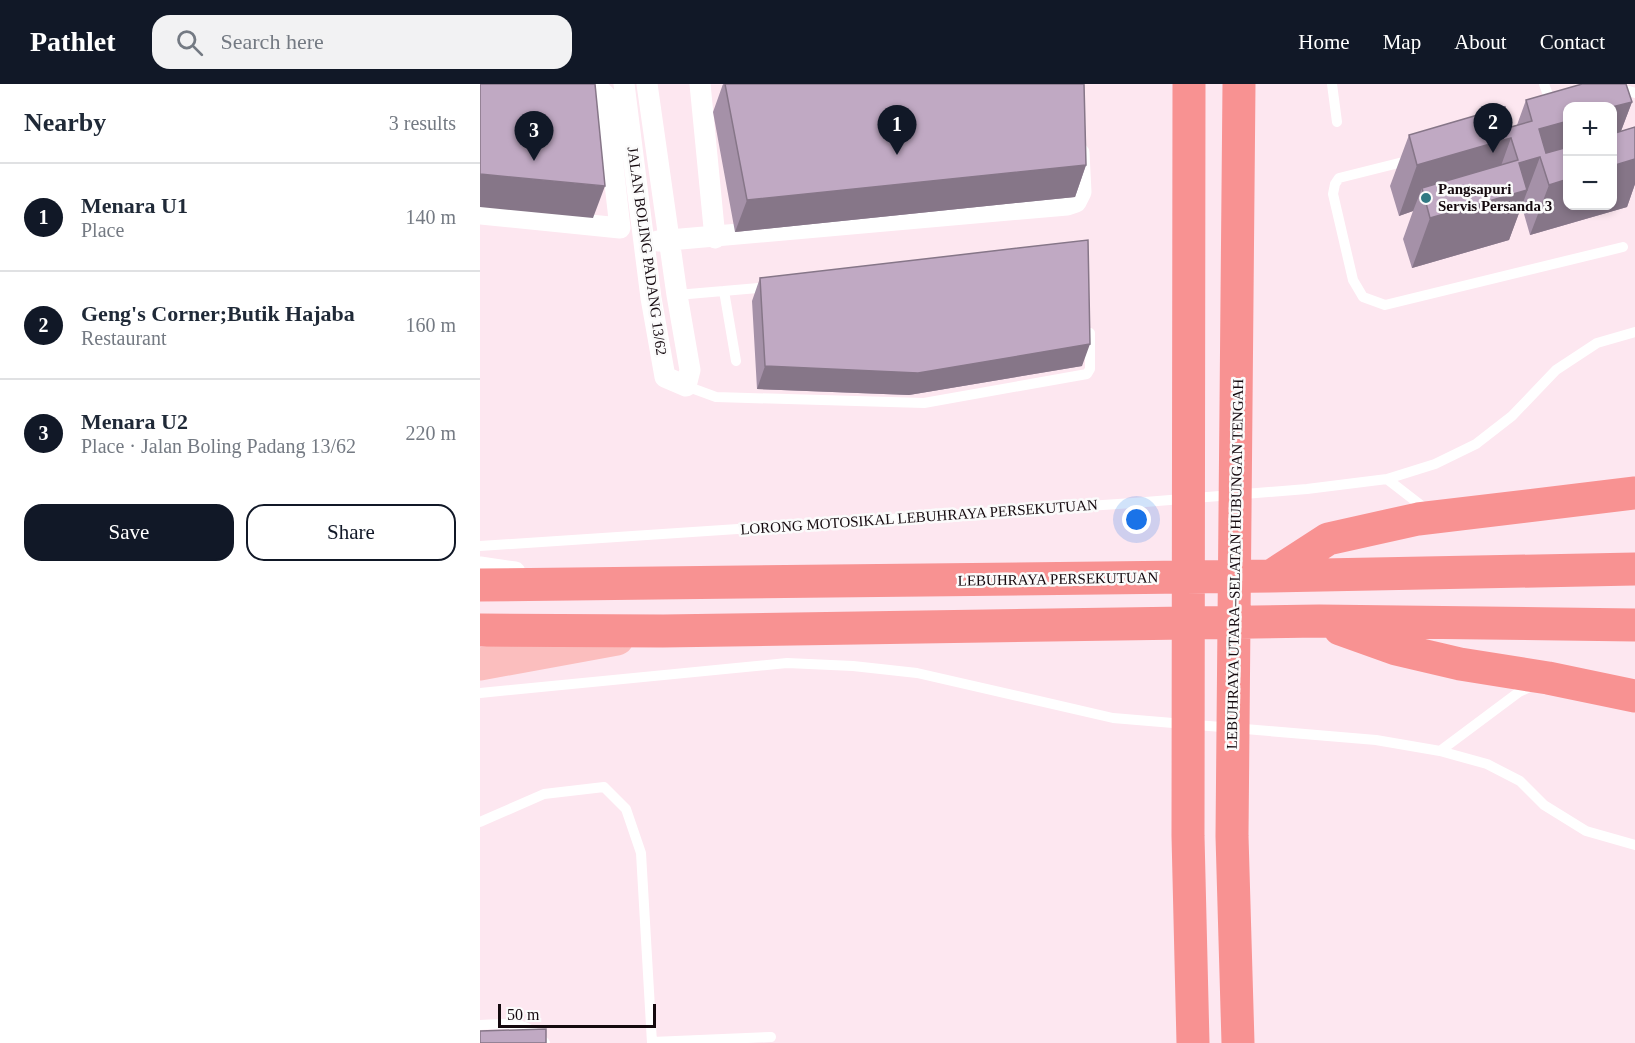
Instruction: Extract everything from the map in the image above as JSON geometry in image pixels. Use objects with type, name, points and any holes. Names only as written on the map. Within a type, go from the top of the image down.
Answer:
[{"type":"highway","points":[[1189,84],[1188,836],[1193,1043]]},
{"type":"highway","name":"LEBUHRAYA UTARA–SELATAN HUBUNGAN TENGAH","points":[[1238,1043],[1232,824],[1239,84]]},
{"type":"highway","points":[[1271,576],[1328,539],[1418,519],[1634,493]]},
{"type":"highway","name":"LEBUHRAYA PERSEKUTUAN","points":[[480,585],[1271,576],[1635,568]]},
{"type":"highway","points":[[480,630],[663,631],[1319,621],[1635,625]]},
{"type":"highway","points":[[1319,621],[1396,650],[1635,696]]},
{"type":"main road","points":[[480,664],[663,631]]},
{"type":"street","points":[[480,214],[620,228],[605,95],[592,84]]},
{"type":"street","name":"JALAN BOLING PADANG 13/62","points":[[621,87],[651,298],[665,377],[686,386],[690,370],[647,84]]},
{"type":"street","points":[[700,84],[715,238]]},
{"type":"street","points":[[643,242],[715,238],[1067,206],[1076,202],[1081,192],[1078,137]]},
{"type":"street","points":[[651,298],[677,295]]},
{"type":"street","points":[[480,567],[599,584]]},
{"type":"lane","points":[[1332,84],[1337,122]]},
{"type":"lane","points":[[1544,84],[1553,108],[1553,118]]},
{"type":"lane","points":[[1606,84],[1635,93]]},
{"type":"lane","points":[[1428,156],[1339,178],[1335,184],[1333,194],[1353,280],[1363,297],[1385,305],[1623,247]]},
{"type":"lane","points":[[677,295],[778,286]]},
{"type":"lane","points":[[724,291],[736,361]]},
{"type":"lane","points":[[686,386],[716,397],[924,403],[1088,374],[1090,369],[1089,322]]},
{"type":"lane","name":"LORONG MOTOSIKAL LEBUHRAYA PERSEKUTUAN","points":[[480,546],[1121,504],[1307,489],[1387,479],[1435,464],[1476,444],[1512,416],[1556,370],[1597,343],[1635,332]]},
{"type":"lane","points":[[1387,479],[1435,517]]},
{"type":"lane","points":[[480,693],[787,663],[853,666],[917,673],[1113,717],[1376,740],[1440,751],[1486,764],[1520,781],[1544,805],[1586,831],[1635,845]]},
{"type":"lane","points":[[1440,751],[1519,692],[1548,678]]},
{"type":"lane","points":[[480,822],[544,794],[604,787],[626,810],[641,853],[652,1043],[771,1036]]},
{"type":"lane","points":[[480,1025],[520,1024],[545,1043]]},
{"type":"building","points":[[480,84],[595,84],[605,186],[480,174]]},
{"type":"building","points":[[725,84],[1084,84],[1086,165],[747,200]]},
{"type":"building","points":[[1582,84],[1626,84],[1632,102],[1617,106],[1617,102],[1563,102],[1563,122],[1539,129],[1546,153],[1563,148],[1563,181],[1549,185],[1540,157],[1519,163],[1527,190],[1430,218],[1422,188],[1518,160],[1511,138],[1417,165],[1409,135],[1505,107],[1511,127],[1532,121],[1526,100]]},
{"type":"building","points":[[1635,127],[1635,159],[1617,164],[1617,132]]},
{"type":"building","points":[[1088,240],[1090,344],[918,373],[765,366],[760,278]]},
{"type":"building","points":[[546,1029],[546,1043],[480,1043],[480,1031]]},
{"type":"place","name":"Geng's Corner;Butik Hajaba","points":[[1493,153]]},
{"type":"place","name":"Menara U1","points":[[897,155]]},
{"type":"place","name":"Menara U2","points":[[534,161]]},
{"type":"place","name":"Pangsapuri Servis Persanda 3","points":[[1426,198]]}]
